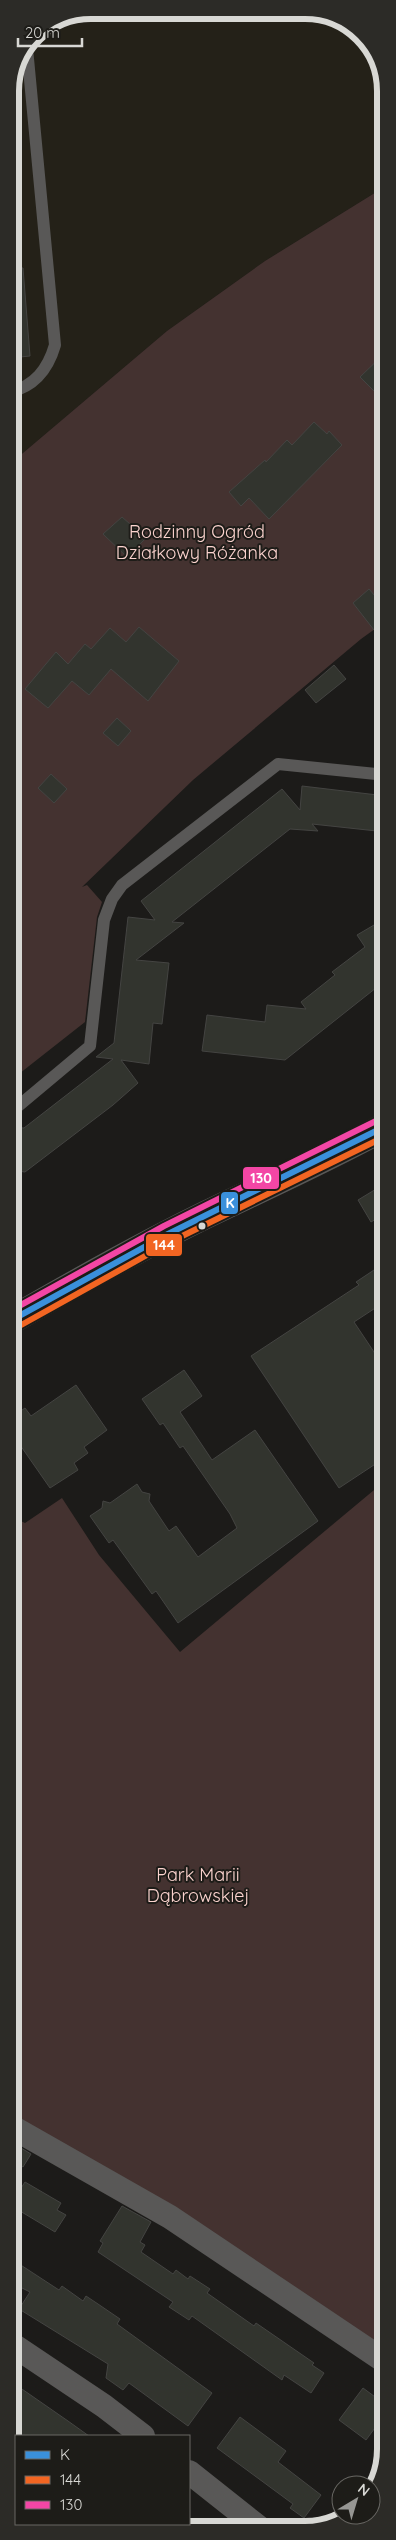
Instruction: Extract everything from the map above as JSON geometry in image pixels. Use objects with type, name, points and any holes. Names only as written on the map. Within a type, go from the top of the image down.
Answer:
[{"type":"street","points":[[19,1316],[220,1208],[377,1131]]},
{"type":"street","points":[[19,2131],[170,2217],[377,2356]]},
{"type":"street","points":[[19,2349],[104,2406],[142,2435]]},
{"type":"street","points":[[190,2473],[251,2521]]},
{"type":"lane","points":[[19,388],[30,384],[45,371],[55,345],[28,56]]},
{"type":"lane","points":[[19,1105],[90,1046],[104,920],[112,899],[122,885],[278,764],[377,774]]},
{"type":"shaded area","points":[[306,19],[307,21],[326,22],[337,26],[356,40],[362,47],[368,55],[376,76],[377,192],[265,261],[167,331],[19,456],[19,90],[20,76],[24,63],[40,40],[63,24],[76,20]]},
{"type":"green space","points":[[306,19],[326,22],[307,21]]},
{"type":"green space","name":"Rodzinny Ogród Działkowy Różanka","points":[[377,192],[377,627],[193,780],[82,887],[87,885],[102,902],[97,917],[85,1022],[19,1074],[19,456],[167,331],[265,261]]},
{"type":"green space","name":"Park Marii Dąbrowskiej","points":[[377,1488],[377,2345],[19,2122],[19,1520],[25,1523],[62,1498],[99,1555],[180,1652]]},
{"type":"building","points":[[19,268],[23,268],[30,356],[19,357]]},
{"type":"building","points":[[377,361],[377,394],[360,377]]},
{"type":"building","points":[[314,422],[327,434],[329,431],[342,445],[269,519],[249,498],[241,506],[229,492],[265,460],[266,462],[287,440],[292,445]]},
{"type":"building","points":[[122,517],[146,538],[127,557],[103,534]]},
{"type":"building","points":[[369,589],[377,598],[377,628],[374,630],[353,603]]},
{"type":"building","points":[[139,627],[179,661],[148,701],[111,669],[89,695],[72,681],[48,708],[25,689],[56,652],[68,664],[85,644],[91,649],[110,628],[126,642]]},
{"type":"building","points":[[334,665],[346,679],[316,703],[305,690]]},
{"type":"building","points":[[117,718],[131,731],[118,746],[103,733]]},
{"type":"building","points":[[51,774],[67,789],[54,803],[38,788]]},
{"type":"building","points":[[302,786],[377,795],[377,831],[312,824],[318,831],[290,829],[172,922],[184,923],[136,960],[169,963],[162,1024],[153,1023],[149,1064],[121,1060],[138,1083],[113,1105],[25,1172],[19,1171],[19,1128],[24,1128],[113,1059],[96,1057],[114,1043],[128,917],[155,920],[141,901],[282,789],[300,810]]},
{"type":"building","points":[[377,923],[377,987],[285,1060],[202,1051],[207,1015],[265,1022],[267,1005],[306,1009],[301,1002],[335,975],[332,972],[365,947],[357,935]]},
{"type":"building","points":[[377,1188],[377,1218],[371,1222],[358,1200]]},
{"type":"building","points":[[377,1268],[377,1307],[354,1322],[377,1356],[377,1463],[339,1488],[251,1356],[359,1285],[356,1282]]},
{"type":"building","points":[[184,1370],[202,1396],[180,1412],[212,1460],[255,1430],[318,1521],[178,1623],[156,1591],[152,1594],[113,1540],[109,1543],[90,1516],[102,1508],[103,1501],[110,1503],[137,1484],[142,1492],[150,1494],[149,1501],[169,1531],[176,1526],[198,1557],[237,1528],[230,1514],[183,1446],[180,1448],[163,1423],[160,1425],[142,1399]]},
{"type":"building","points":[[76,1385],[107,1430],[84,1447],[88,1453],[74,1463],[78,1470],[50,1488],[19,1443],[19,1412],[25,1408],[31,1416]]},
{"type":"building","points":[[19,2147],[31,2154],[23,2167],[19,2165]]},
{"type":"building","points":[[25,2182],[61,2203],[57,2210],[66,2215],[55,2232],[19,2210],[19,2191]]},
{"type":"building","points":[[122,2206],[151,2222],[140,2242],[145,2245],[141,2252],[173,2274],[176,2270],[188,2279],[190,2276],[210,2289],[207,2293],[254,2326],[256,2323],[314,2363],[312,2365],[324,2373],[311,2393],[284,2375],[282,2380],[192,2316],[189,2320],[169,2307],[173,2302],[98,2252],[103,2243],[100,2241]]},
{"type":"building","points":[[19,2264],[59,2290],[62,2286],[83,2301],[86,2296],[98,2304],[120,2319],[117,2324],[212,2393],[188,2426],[129,2383],[123,2390],[106,2378],[108,2364],[19,2309],[30,2292],[19,2286]]},
{"type":"building","points":[[19,2387],[88,2435],[19,2435]]},
{"type":"building","points":[[363,2388],[377,2398],[377,2425],[366,2440],[339,2420]]},
{"type":"building","points":[[240,2417],[286,2451],[278,2462],[321,2495],[304,2518],[290,2508],[293,2504],[217,2448]]},
{"type":"transit line","name":"130","points":[[19,1306],[164,1226],[377,1120]]},
{"type":"transit line","name":"K","points":[[19,1316],[168,1234],[377,1130]]},
{"type":"transit line","name":"144","points":[[19,1326],[172,1241],[377,1140]]}]
